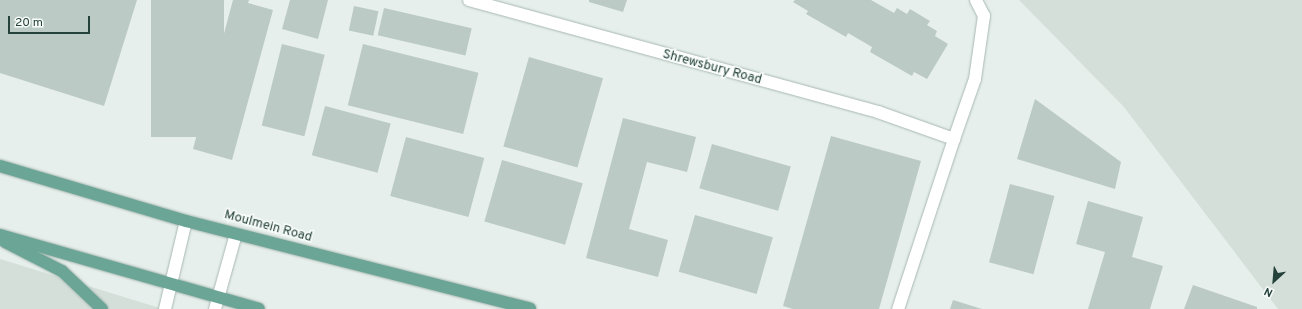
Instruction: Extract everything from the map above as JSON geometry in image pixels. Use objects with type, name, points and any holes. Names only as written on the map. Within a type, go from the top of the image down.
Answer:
[{"type":"main road","name":"Moulmein Road","points":[[0,166],[186,221],[530,309]]},
{"type":"main road","points":[[0,235],[171,286],[216,304],[259,309]]},
{"type":"main road","points":[[0,239],[62,271],[102,309]]},
{"type":"street","name":"Shrewsbury Road","points":[[469,0],[878,112],[954,139]]},
{"type":"street","points":[[898,309],[975,79],[984,16],[976,0]]},
{"type":"street","points":[[165,309],[186,221]]},
{"type":"street","points":[[216,304],[236,234]]},
{"type":"shaded area","points":[[1019,0],[1302,0],[1302,309],[1278,309],[1124,107]]},
{"type":"shaded area","points":[[0,259],[163,309],[0,309]]},
{"type":"building","points":[[0,0],[137,0],[104,106],[0,73]]},
{"type":"building","points":[[151,0],[224,0],[224,137],[151,137]]},
{"type":"building","points":[[233,0],[249,0],[248,3],[273,10],[232,160],[193,149]]},
{"type":"building","points":[[290,0],[328,0],[318,39],[282,29]]},
{"type":"building","points":[[589,0],[627,0],[623,12],[589,2]]},
{"type":"building","points":[[795,0],[871,0],[894,13],[897,8],[907,14],[910,9],[930,21],[927,25],[937,31],[935,36],[948,44],[927,79],[914,72],[912,76],[870,52],[872,47],[848,33],[846,37],[806,14],[808,11],[793,2]]},
{"type":"building","points":[[354,6],[378,11],[373,36],[349,30]]},
{"type":"building","points":[[384,8],[472,28],[465,56],[378,35]]},
{"type":"building","points":[[282,44],[325,55],[304,136],[262,126]]},
{"type":"building","points":[[363,44],[478,73],[463,134],[348,105]]},
{"type":"building","points":[[529,57],[603,78],[577,168],[503,146]]},
{"type":"building","points":[[1035,99],[1121,162],[1115,189],[1017,159]]},
{"type":"building","points":[[325,106],[391,124],[377,173],[312,155]]},
{"type":"building","points":[[623,118],[696,137],[687,172],[647,162],[629,229],[668,240],[658,277],[586,258]]},
{"type":"building","points":[[831,136],[921,161],[879,309],[793,309],[783,306]]},
{"type":"building","points":[[406,137],[484,158],[468,217],[390,196]]},
{"type":"building","points":[[712,144],[791,167],[778,211],[699,188]]},
{"type":"building","points":[[502,160],[583,183],[565,245],[484,222]]},
{"type":"building","points":[[1010,184],[1054,196],[1033,274],[989,262]]},
{"type":"building","points":[[1088,201],[1143,217],[1132,257],[1163,266],[1150,309],[1088,309],[1105,252],[1076,244]]},
{"type":"building","points":[[695,215],[773,237],[757,294],[679,272]]},
{"type":"building","points":[[1193,285],[1257,307],[1257,309],[1184,309]]},
{"type":"building","points":[[953,300],[982,309],[950,309]]}]
